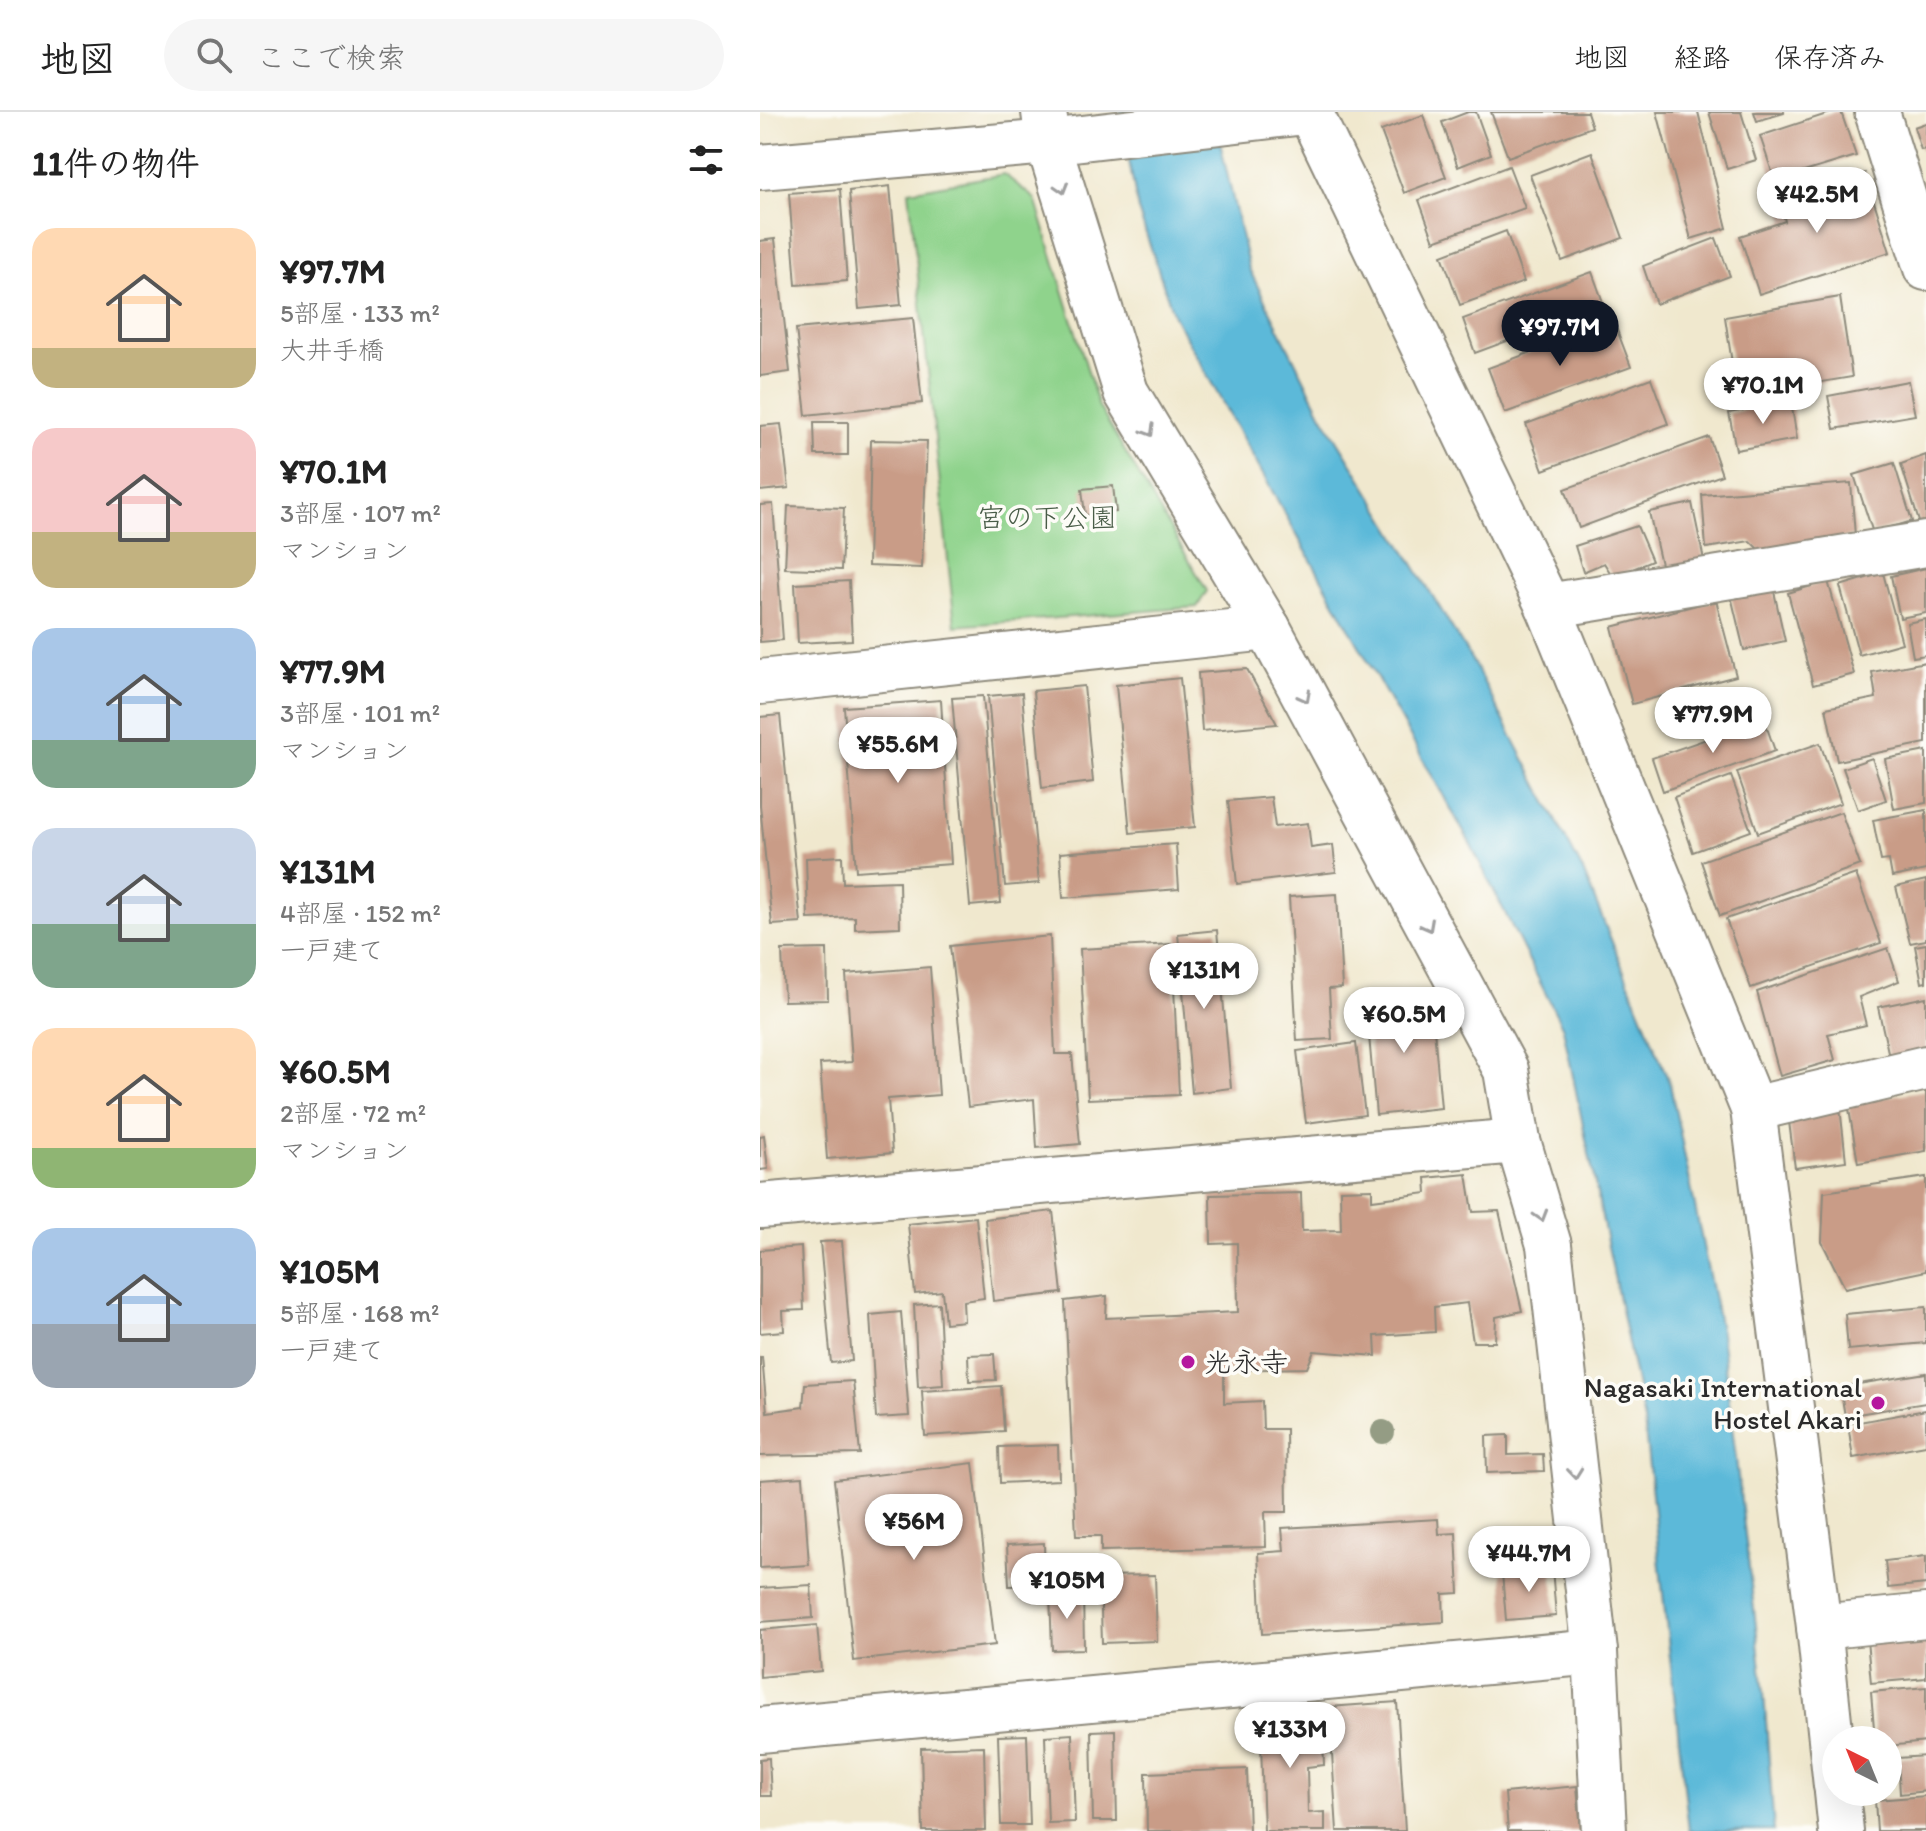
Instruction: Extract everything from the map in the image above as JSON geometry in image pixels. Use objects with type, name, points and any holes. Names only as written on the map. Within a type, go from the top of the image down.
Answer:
[{"type":"street","points":[[760,167],[1046,127],[1308,112],[1548,606],[1753,1109],[1829,1726]]},
{"type":"street","points":[[1877,112],[1926,268]]},
{"type":"street","points":[[1046,127],[1126,392],[1268,628],[1506,1070],[1518,1141],[1549,1245],[1595,1652],[1604,1831]]},
{"type":"street","points":[[1548,606],[1926,544]]},
{"type":"street","points":[[760,682],[1268,628]]},
{"type":"street","points":[[1753,1109],[1926,1068]]},
{"type":"street","points":[[760,1206],[1518,1141]]},
{"type":"street","points":[[1819,1627],[1926,1616]]},
{"type":"street","points":[[760,1730],[1595,1652]]},
{"type":"street","points":[[1838,1806],[1841,1831]]},
{"type":"green space","name":"宮の下公園","points":[[1004,174],[1035,199],[1099,407],[1207,591],[1197,607],[955,626],[909,191]]},
{"type":"water","points":[[1120,112],[1213,112],[1249,269],[1322,415],[1473,662],[1583,871],[1670,1084],[1721,1334],[1764,1693],[1774,1831],[1689,1831],[1644,1421],[1563,1028],[1471,845],[1174,316],[1138,210]]},
{"type":"building","points":[[1476,112],[1491,154],[1458,167],[1442,122]]},
{"type":"building","points":[[1491,112],[1587,112],[1592,127],[1508,157]]},
{"type":"building","points":[[1657,112],[1698,112],[1727,228],[1691,239]]},
{"type":"building","points":[[1709,112],[1741,112],[1756,160],[1727,169]]},
{"type":"building","points":[[1754,112],[1784,112],[1784,113],[1757,121]]},
{"type":"building","points":[[1841,112],[1856,156],[1775,181],[1760,136]]},
{"type":"building","points":[[1423,115],[1446,177],[1404,193],[1381,131]]},
{"type":"building","points":[[1926,123],[1926,149],[1921,150],[1914,127]]},
{"type":"building","points":[[1592,152],[1623,238],[1562,261],[1530,175]]},
{"type":"building","points":[[1509,166],[1525,208],[1434,241],[1419,200]]},
{"type":"building","points":[[1865,173],[1890,252],[1759,294],[1740,236],[1785,221],[1779,200]]},
{"type":"building","points":[[890,186],[901,305],[859,309],[849,191]]},
{"type":"building","points":[[840,189],[847,281],[796,285],[789,193]]},
{"type":"building","points":[[1506,231],[1524,282],[1460,305],[1442,255]]},
{"type":"building","points":[[1716,238],[1730,276],[1656,304],[1643,266]]},
{"type":"building","points":[[775,239],[790,372],[760,376],[760,241]]},
{"type":"building","points":[[1592,272],[1604,305],[1475,353],[1463,319]]},
{"type":"building","points":[[1840,297],[1852,377],[1737,396],[1725,317]]},
{"type":"building","points":[[913,318],[922,403],[806,415],[796,329]]},
{"type":"building","points":[[1614,322],[1631,367],[1505,413],[1488,368]]},
{"type":"building","points":[[1651,378],[1668,424],[1543,470],[1526,424]]},
{"type":"building","points":[[1908,381],[1915,415],[1834,429],[1828,396]]},
{"type":"building","points":[[1791,401],[1797,439],[1736,450],[1729,413]]},
{"type":"building","points":[[814,422],[848,422],[848,455],[815,455]]},
{"type":"building","points":[[781,424],[789,488],[760,491],[760,426]]},
{"type":"building","points":[[1709,437],[1722,475],[1579,528],[1565,489]]},
{"type":"building","points":[[871,440],[927,441],[922,568],[868,566]]},
{"type":"building","points":[[1926,455],[1926,523],[1920,525],[1901,464]]},
{"type":"building","points":[[1894,463],[1912,521],[1873,533],[1854,475]]},
{"type":"building","points":[[1851,483],[1855,536],[1761,552],[1750,541],[1706,548],[1702,495]]},
{"type":"building","points":[[1113,486],[1116,512],[1085,515],[1082,489]]},
{"type":"building","points":[[1692,503],[1704,560],[1662,569],[1649,512]]},
{"type":"building","points":[[773,504],[783,640],[760,642],[760,505]]},
{"type":"building","points":[[788,506],[844,508],[841,570],[785,568]]},
{"type":"building","points":[[1637,526],[1652,561],[1613,577],[1604,563],[1583,572],[1575,546]]},
{"type":"building","points":[[1926,568],[1926,613],[1900,618],[1891,576]]},
{"type":"building","points":[[1883,573],[1902,643],[1859,655],[1840,586]]},
{"type":"building","points":[[849,581],[852,640],[798,643],[795,584]]},
{"type":"building","points":[[1828,581],[1854,674],[1813,685],[1788,593]]},
{"type":"building","points":[[1773,587],[1785,641],[1744,650],[1731,596]]},
{"type":"building","points":[[1716,600],[1736,676],[1632,704],[1612,627]]},
{"type":"building","points":[[1926,619],[1926,655],[1913,657],[1907,623]]},
{"type":"building","points":[[1926,662],[1926,743],[1837,761],[1826,708],[1876,698],[1872,672]]},
{"type":"building","points":[[1247,669],[1277,724],[1202,731],[1198,673]]},
{"type":"building","points":[[1180,678],[1195,827],[1130,833],[1116,685]]},
{"type":"building","points":[[1084,686],[1093,782],[1042,788],[1033,691]]},
{"type":"building","points":[[1022,693],[1039,883],[1005,886],[988,696]]},
{"type":"building","points":[[983,696],[1001,903],[970,906],[952,698]]},
{"type":"building","points":[[941,700],[951,864],[856,871],[844,707]]},
{"type":"building","points":[[780,715],[801,923],[772,925],[760,805],[760,717]]},
{"type":"building","points":[[1764,719],[1775,751],[1663,791],[1652,758]]},
{"type":"building","points":[[1820,743],[1841,803],[1758,833],[1737,772]]},
{"type":"building","points":[[1926,751],[1926,803],[1894,809],[1885,759]]},
{"type":"building","points":[[1872,758],[1886,800],[1858,810],[1843,768]]},
{"type":"building","points":[[1731,776],[1751,831],[1693,852],[1674,797]]},
{"type":"building","points":[[1271,797],[1275,827],[1308,823],[1311,848],[1333,845],[1336,872],[1237,884],[1228,801]]},
{"type":"building","points":[[1926,810],[1926,870],[1892,877],[1889,860],[1881,861],[1873,820]]},
{"type":"building","points":[[1841,812],[1860,865],[1720,916],[1701,861]]},
{"type":"building","points":[[1176,844],[1179,889],[1063,898],[1060,853]]},
{"type":"building","points":[[842,856],[843,883],[899,881],[900,927],[855,929],[855,917],[808,919],[806,858]]},
{"type":"building","points":[[1856,874],[1881,943],[1751,988],[1726,919]]},
{"type":"building","points":[[1926,880],[1926,940],[1910,943],[1896,887]]},
{"type":"building","points":[[1337,894],[1342,988],[1329,989],[1332,1039],[1297,1041],[1289,897]]},
{"type":"building","points":[[1217,930],[1231,1088],[1192,1093],[1178,934]]},
{"type":"building","points":[[1050,936],[1055,1054],[1072,1054],[1080,1144],[1037,1148],[1034,1099],[968,1107],[950,946]]},
{"type":"building","points":[[1172,944],[1179,1095],[1088,1099],[1080,949]]},
{"type":"building","points":[[1926,944],[1926,982],[1922,983],[1915,946]]},
{"type":"building","points":[[1888,948],[1899,981],[1859,997],[1866,1025],[1828,1034],[1835,1060],[1780,1076],[1757,992]]},
{"type":"building","points":[[827,949],[828,1000],[784,1001],[782,950]]},
{"type":"building","points":[[930,967],[939,1095],[888,1099],[892,1153],[827,1159],[820,1064],[852,1062],[846,974]]},
{"type":"building","points":[[1431,995],[1441,1108],[1376,1115],[1366,1002]]},
{"type":"building","points":[[1926,997],[1926,1053],[1890,1061],[1878,1007]]},
{"type":"building","points":[[1356,1043],[1365,1115],[1306,1123],[1297,1051]]},
{"type":"building","points":[[1926,1090],[1926,1151],[1858,1163],[1848,1103]]},
{"type":"building","points":[[1840,1107],[1846,1161],[1795,1168],[1788,1114]]},
{"type":"building","points":[[764,1135],[768,1169],[760,1170],[760,1136]]},
{"type":"building","name":"光永寺","points":[[1467,1174],[1473,1212],[1499,1211],[1522,1311],[1496,1317],[1495,1342],[1473,1342],[1467,1303],[1434,1307],[1435,1332],[1375,1336],[1376,1356],[1314,1351],[1307,1368],[1224,1370],[1224,1403],[1262,1401],[1263,1429],[1286,1429],[1287,1512],[1265,1512],[1266,1547],[1101,1551],[1101,1536],[1076,1536],[1065,1301],[1107,1296],[1106,1318],[1238,1312],[1237,1243],[1211,1244],[1210,1195],[1301,1193],[1302,1231],[1341,1230],[1340,1190],[1372,1189],[1372,1200],[1427,1193],[1426,1178]]},
{"type":"building","points":[[1926,1177],[1926,1271],[1845,1288],[1822,1242],[1824,1192]]},
{"type":"building","points":[[1053,1211],[1062,1293],[993,1301],[985,1219]]},
{"type":"building","points":[[976,1217],[984,1298],[963,1301],[964,1321],[945,1323],[942,1291],[915,1294],[908,1224]]},
{"type":"building","points":[[842,1241],[852,1361],[831,1363],[820,1242]]},
{"type":"building","points":[[801,1247],[804,1310],[783,1311],[784,1331],[760,1333],[760,1250]]},
{"type":"building","points":[[939,1303],[943,1385],[918,1387],[914,1305]]},
{"type":"building","points":[[1926,1307],[1926,1343],[1848,1350],[1845,1314]]},
{"type":"building","points":[[901,1312],[909,1416],[876,1418],[870,1315]]},
{"type":"building","points":[[994,1354],[996,1380],[969,1381],[968,1355]]},
{"type":"building","points":[[760,1357],[767,1412],[803,1407],[805,1384],[853,1381],[860,1454],[760,1456]]},
{"type":"building","points":[[1926,1373],[1926,1403],[1845,1416],[1840,1387]]},
{"type":"building","points":[[1001,1386],[1004,1431],[925,1436],[922,1391]]},
{"type":"building","points":[[1926,1410],[1926,1445],[1853,1458],[1848,1424]]},
{"type":"building","points":[[1508,1435],[1508,1455],[1543,1454],[1544,1471],[1487,1473],[1486,1436]]},
{"type":"building","points":[[1058,1445],[1059,1480],[1000,1483],[999,1447]]},
{"type":"building","points":[[973,1463],[995,1645],[854,1661],[834,1480]]},
{"type":"building","points":[[803,1477],[809,1565],[760,1568],[760,1480]]},
{"type":"building","points":[[1438,1519],[1439,1534],[1456,1533],[1459,1593],[1443,1594],[1444,1622],[1262,1634],[1258,1553],[1284,1551],[1282,1528]]},
{"type":"building","points":[[1044,1543],[1045,1585],[1009,1586],[1007,1545]]},
{"type":"building","points":[[1926,1556],[1926,1584],[1888,1588],[1885,1561]]},
{"type":"building","points":[[1552,1568],[1556,1616],[1506,1620],[1502,1573]]},
{"type":"building","points":[[1155,1575],[1157,1641],[1102,1643],[1100,1576]]},
{"type":"building","points":[[811,1585],[813,1618],[760,1622],[760,1588]]},
{"type":"building","points":[[1083,1592],[1084,1649],[1052,1650],[1050,1593]]},
{"type":"building","points":[[817,1625],[821,1671],[760,1677],[760,1630]]},
{"type":"building","points":[[1926,1634],[1926,1678],[1871,1683],[1867,1640]]},
{"type":"building","points":[[1926,1687],[1926,1742],[1902,1745],[1902,1726],[1874,1726],[1871,1692]]},
{"type":"building","points":[[1397,1702],[1405,1831],[1337,1831],[1329,1707]]},
{"type":"building","points":[[1322,1712],[1324,1765],[1307,1767],[1308,1813],[1325,1812],[1325,1831],[1264,1831],[1260,1714]]},
{"type":"building","points":[[1115,1730],[1117,1821],[1093,1821],[1091,1731]]},
{"type":"building","points":[[1072,1734],[1075,1822],[1048,1823],[1045,1736]]},
{"type":"building","points":[[1027,1735],[1030,1825],[1001,1825],[998,1736]]},
{"type":"building","points":[[984,1746],[986,1831],[923,1831],[921,1748]]},
{"type":"building","points":[[1926,1756],[1926,1791],[1902,1794],[1902,1758]]},
{"type":"building","points":[[769,1758],[771,1796],[760,1796],[760,1759]]},
{"type":"building","points":[[1247,1769],[1249,1831],[1147,1831],[1146,1773]]},
{"type":"building","points":[[1577,1786],[1581,1831],[1508,1831],[1505,1793]]},
{"type":"building","points":[[1926,1796],[1926,1831],[1877,1831],[1875,1806],[1902,1806],[1902,1798]]},
{"type":"place","name":"光永寺","points":[[1188,1362]]},
{"type":"place","name":"Nagasaki International Hostel Akari","points":[[1878,1403]]}]
